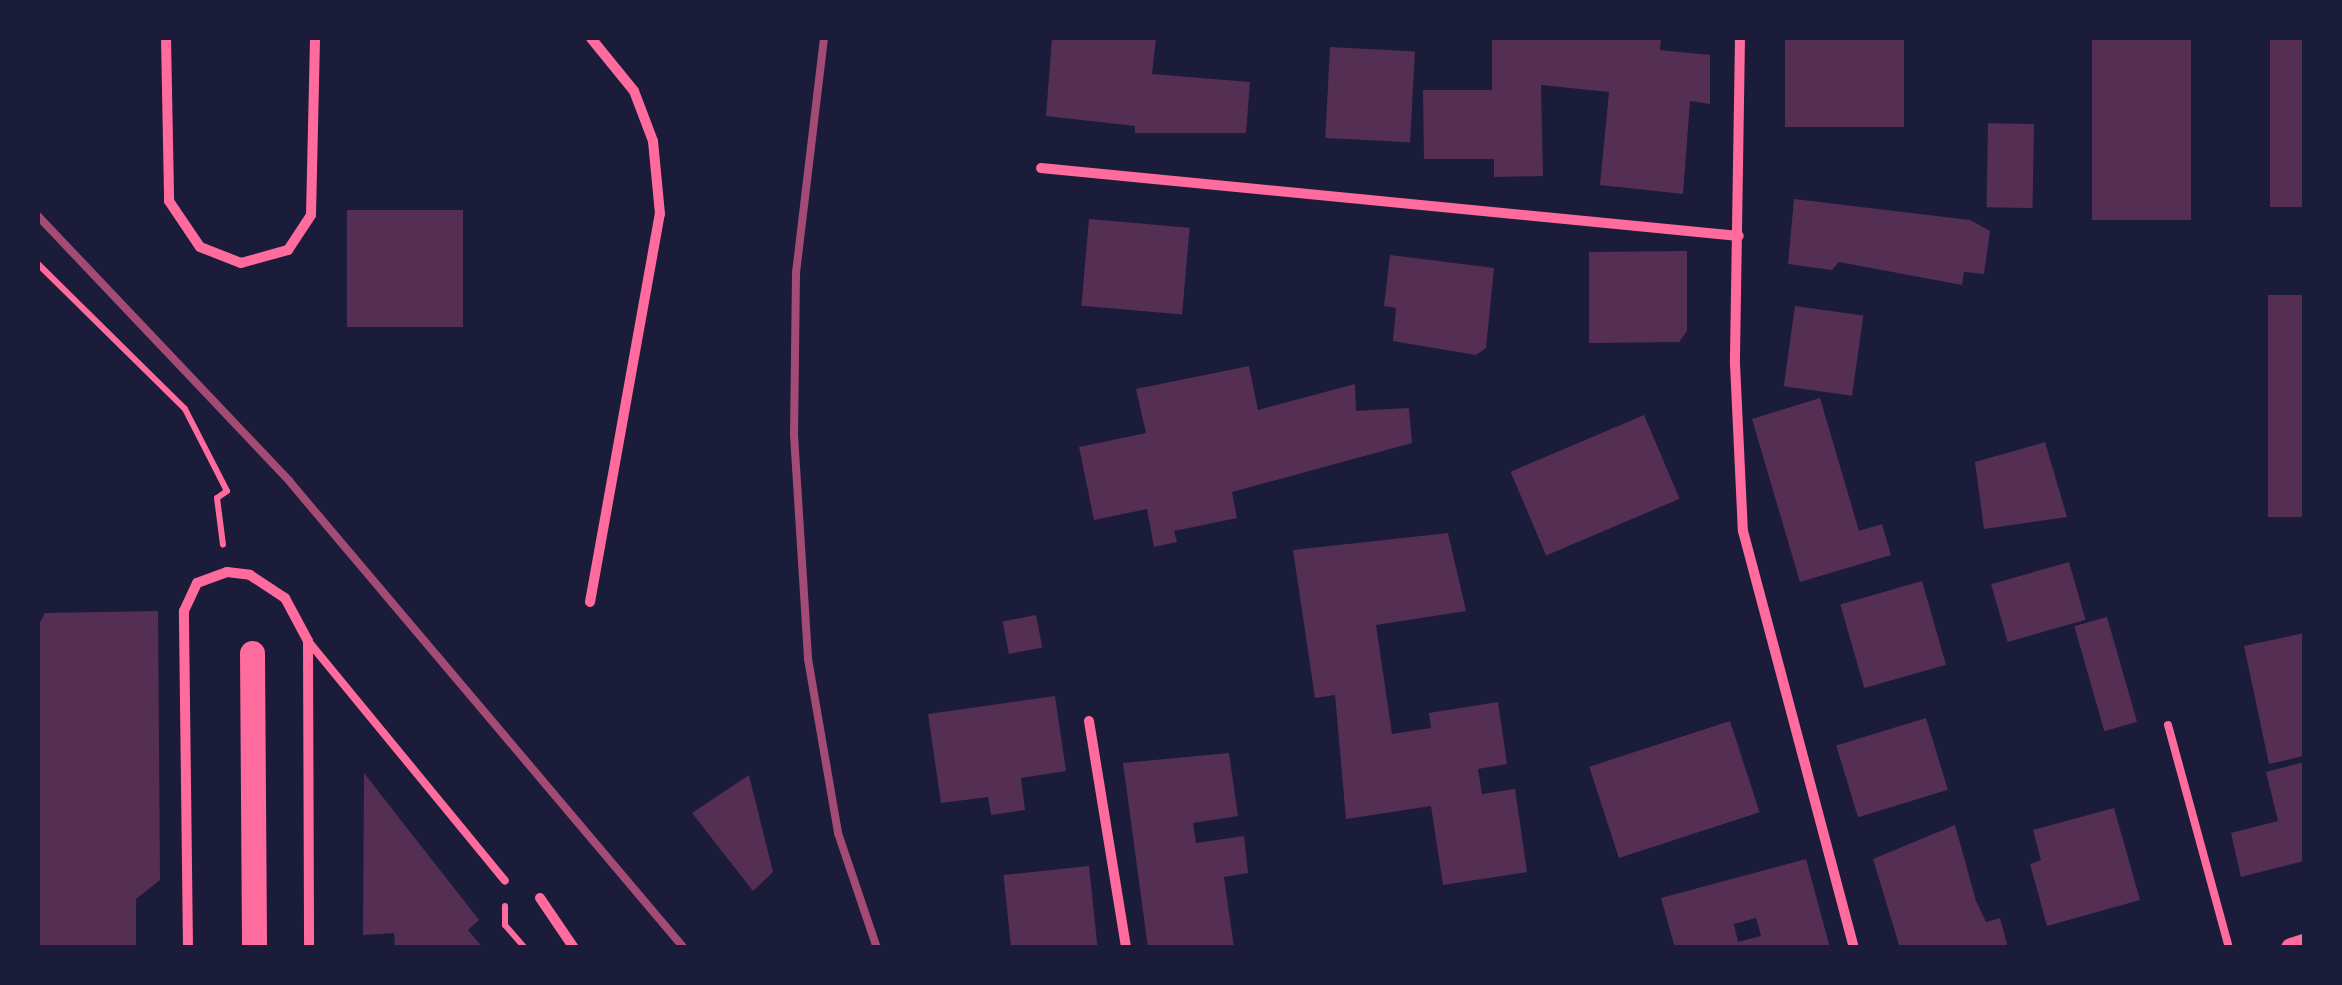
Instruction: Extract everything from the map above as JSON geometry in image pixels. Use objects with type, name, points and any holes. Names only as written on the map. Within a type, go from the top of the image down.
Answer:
[{"type":"main road","points":[[252,652],[254,948]]},
{"type":"street","points":[[166,38],[169,201],[200,246],[241,263],[288,250],[311,215],[315,38]]},
{"type":"street","points":[[590,602],[660,214],[653,141],[634,91],[591,38]]},
{"type":"street","points":[[1740,38],[1742,531],[1854,948]]},
{"type":"street","points":[[1042,168],[1739,236]]},
{"type":"street","points":[[188,948],[184,611],[198,583],[227,572],[250,575],[284,598],[308,641],[309,948]]},
{"type":"street","points":[[1088,721],[1126,948]]},
{"type":"street","points":[[540,898],[574,948]]},
{"type":"lane","points":[[308,641],[505,881]]},
{"type":"lane","points":[[2168,725],[2229,948]]},
{"type":"path","points":[[38,264],[185,409],[217,461],[227,491],[217,498],[227,572]]},
{"type":"path","points":[[505,881],[505,925],[525,948]]},
{"type":"building","points":[[1052,38],[1156,38],[1152,74],[1250,82],[1246,133],[1135,133],[1135,126],[1046,116]]},
{"type":"building","points":[[1492,38],[1661,38],[1660,50],[1710,55],[1710,104],[1690,101],[1683,194],[1600,185],[1609,92],[1541,85],[1543,176],[1494,177],[1494,159],[1424,159],[1423,90],[1492,90]]},
{"type":"building","points":[[1785,38],[1904,38],[1904,127],[1785,127]]},
{"type":"building","points":[[2092,38],[2191,38],[2191,220],[2092,220]]},
{"type":"building","points":[[2270,38],[2304,38],[2304,207],[2270,207]]},
{"type":"building","points":[[1330,47],[1415,51],[1410,142],[1325,138]]},
{"type":"building","points":[[1988,123],[2034,124],[2033,208],[1987,207]]},
{"type":"building","points":[[1794,199],[1970,220],[1990,231],[1984,274],[1964,272],[1962,285],[1839,262],[1832,270],[1788,264]]},
{"type":"building","points":[[347,210],[463,210],[463,327],[347,327]]},
{"type":"building","points":[[1089,219],[1190,228],[1182,314],[1081,306]]},
{"type":"building","points":[[1687,251],[1687,331],[1679,342],[1589,343],[1589,252]]},
{"type":"building","points":[[1390,255],[1494,268],[1486,348],[1476,355],[1393,341],[1396,308],[1384,306]]},
{"type":"building","points":[[2268,295],[2304,295],[2304,517],[2268,517]]},
{"type":"building","points":[[1795,306],[1863,316],[1852,396],[1784,386]]},
{"type":"building","points":[[1249,366],[1258,410],[1355,384],[1356,411],[1409,408],[1412,443],[1232,492],[1237,518],[1174,531],[1177,542],[1154,547],[1147,509],[1094,520],[1079,447],[1146,433],[1136,389]]},
{"type":"building","points":[[1820,398],[1859,531],[1882,524],[1891,555],[1800,582],[1752,419]]},
{"type":"building","points":[[1644,415],[1680,499],[1546,555],[1511,472]]},
{"type":"building","points":[[2045,442],[2067,517],[1984,529],[1975,462]]},
{"type":"building","points":[[1448,533],[1466,611],[1376,625],[1392,734],[1431,728],[1429,713],[1498,702],[1507,764],[1478,769],[1482,794],[1515,789],[1527,872],[1443,885],[1431,806],[1346,819],[1335,695],[1315,698],[1293,550]]},
{"type":"building","points":[[2069,562],[2086,620],[2008,642],[1991,584]]},
{"type":"building","points":[[1922,581],[1946,665],[1864,688],[1840,604]]},
{"type":"building","points":[[158,611],[160,880],[136,899],[136,948],[38,948],[38,626],[45,613]]},
{"type":"building","points":[[1036,615],[1042,647],[1009,654],[1003,621]]},
{"type":"building","points":[[2107,617],[2137,722],[2104,731],[2074,626]]},
{"type":"building","points":[[2304,633],[2304,756],[2269,764],[2244,646]]},
{"type":"building","points":[[1055,696],[1066,771],[1021,778],[1025,810],[991,815],[988,797],[941,803],[928,714]]},
{"type":"building","points":[[1926,718],[1948,790],[1858,817],[1836,745]]},
{"type":"building","points":[[1730,721],[1760,812],[1619,858],[1589,767]]},
{"type":"building","points":[[1229,753],[1238,816],[1193,823],[1196,843],[1244,836],[1248,873],[1224,877],[1234,948],[1148,948],[1123,763]]},
{"type":"building","points":[[2304,762],[2304,861],[2241,877],[2231,833],[2278,821],[2266,772]]},
{"type":"building","points":[[364,773],[479,920],[468,930],[483,948],[395,948],[394,933],[363,935]]},
{"type":"building","points":[[749,775],[773,872],[753,891],[692,813]]},
{"type":"building","points":[[2114,808],[2140,900],[2047,926],[2030,864],[2041,860],[2033,830]]},
{"type":"building","points":[[1955,825],[1976,901],[1986,922],[2000,918],[2008,948],[1900,948],[1873,859]]},
{"type":"building","points":[[1806,859],[1830,948],[1675,948],[1661,898]],"holes":[[[1756,918],[1761,936],[1738,942],[1734,924]]]},
{"type":"building","points":[[1089,866],[1098,948],[1011,948],[1003,875]]},
{"type":"railway","points":[[824,38],[796,273],[794,435],[808,659],[838,833],[877,948]]},
{"type":"railway","points":[[38,216],[290,482],[684,948]]}]
